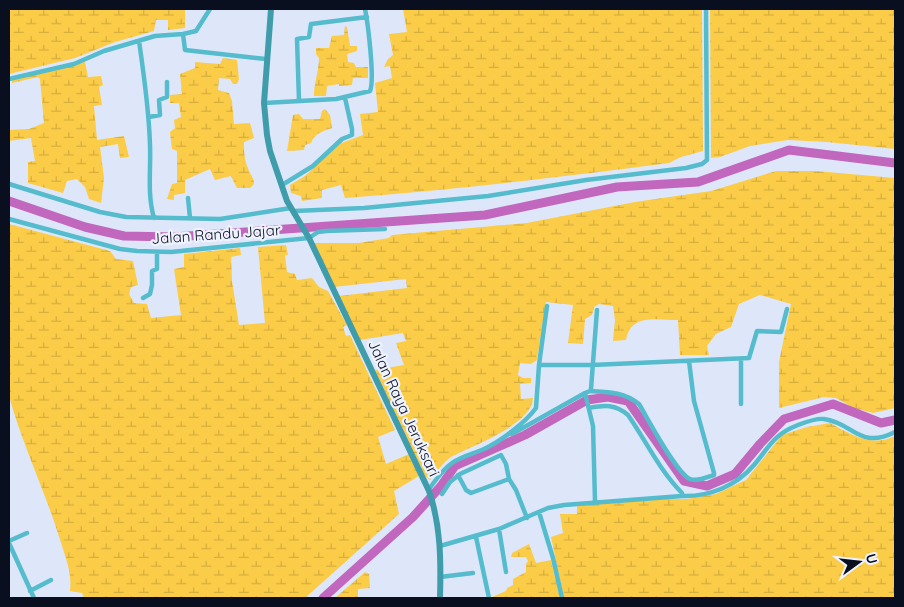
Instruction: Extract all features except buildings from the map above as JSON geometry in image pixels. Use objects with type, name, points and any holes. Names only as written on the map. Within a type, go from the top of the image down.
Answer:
[{"type":"street","points":[[9,79],[74,64],[100,53],[155,36],[196,31],[210,9]]},
{"type":"street","name":"Jalan Raya Jeruksari","points":[[270,9],[264,103],[270,150],[294,211],[429,490],[434,504],[440,546],[440,598]]},
{"type":"street","points":[[264,103],[345,98],[368,93],[371,90],[365,9]]},
{"type":"street","points":[[9,184],[100,212],[126,217],[220,219],[294,211],[364,208],[488,196],[616,176],[686,168],[702,164],[707,160],[706,9]]},
{"type":"street","points":[[299,101],[297,39],[310,36],[311,24],[367,17]]},
{"type":"street","points":[[183,34],[185,50],[266,60]]},
{"type":"street","points":[[138,41],[145,77],[149,117],[149,187],[154,218]]},
{"type":"street","points":[[149,117],[160,115],[159,100],[167,97],[167,82]]},
{"type":"street","points":[[282,184],[313,166],[342,139],[352,135],[345,98]]},
{"type":"street","points":[[188,198],[190,218]]},
{"type":"street","name":"Jalan Randu Jajar","points":[[9,219],[120,249],[157,255],[308,237],[318,232],[326,231],[385,229]]},
{"type":"street","points":[[143,298],[150,294],[152,272],[157,269],[157,255]]},
{"type":"street","points":[[507,436],[536,408],[539,365],[547,306]]},
{"type":"street","points":[[539,365],[592,365],[741,359],[750,357],[757,330],[782,331],[787,309]]},
{"type":"street","points":[[590,392],[597,310]]},
{"type":"street","points":[[741,359],[741,404]]},
{"type":"street","points":[[429,490],[443,471],[450,465],[486,448],[590,392],[613,392],[627,395],[639,404],[685,476],[695,480],[714,475],[694,401],[689,360]]},
{"type":"street","points":[[585,394],[593,426],[595,501]]},
{"type":"street","points":[[589,408],[610,405],[628,415],[656,459],[682,493],[682,496]]},
{"type":"street","points":[[440,546],[476,537],[564,504],[692,496],[719,490],[739,479],[754,465],[783,431],[809,421],[822,419],[834,422],[858,436],[868,438],[885,437],[895,432]]},
{"type":"street","points":[[442,494],[450,482],[458,475],[501,455],[506,464],[509,479],[516,490],[527,518]]},
{"type":"street","points":[[458,475],[466,490],[471,492],[509,479]]},
{"type":"street","points":[[539,512],[553,558],[562,598]]},
{"type":"street","points":[[499,529],[506,572]]},
{"type":"street","points":[[27,533],[9,542],[34,598]]},
{"type":"street","points":[[476,537],[489,598]]},
{"type":"street","points":[[440,577],[473,573]]},
{"type":"street","points":[[30,591],[51,580]]},
{"type":"green space","points":[[9,9],[185,9],[185,28],[168,30],[168,20],[156,20],[154,31],[115,42],[75,58],[9,74]]},
{"type":"green space","points":[[403,9],[702,9],[703,151],[681,157],[669,163],[426,191],[345,198],[341,185],[322,190],[322,198],[302,201],[301,196],[291,193],[290,185],[305,176],[339,144],[363,135],[360,114],[378,112],[375,83],[392,78],[390,66],[384,67],[388,59],[393,55],[389,34],[407,32]]},
{"type":"green space","points":[[710,9],[895,9],[895,149],[788,140],[750,146],[720,157],[711,158]]},
{"type":"green space","points":[[345,26],[347,27],[350,46],[357,46],[357,51],[347,54],[348,62],[354,63],[356,67],[368,67],[368,78],[353,78],[352,85],[339,86],[339,84],[327,86],[326,96],[314,96],[319,58],[316,54],[316,48],[329,48],[332,36],[344,35]]},
{"type":"green space","points":[[223,58],[237,60],[239,79],[237,84],[233,84],[230,79],[219,78],[218,90],[229,93],[232,101],[234,124],[250,123],[254,138],[244,142],[244,152],[254,184],[250,188],[237,188],[231,176],[215,180],[210,169],[185,180],[185,193],[174,195],[174,200],[167,199],[172,184],[177,183],[177,151],[172,149],[170,132],[175,128],[174,120],[181,117],[179,103],[170,103],[170,95],[182,94],[180,74],[195,68],[195,62],[220,64]]},
{"type":"green space","points":[[85,62],[88,77],[101,76],[103,85],[99,87],[102,105],[94,106],[97,140],[124,136],[129,157],[120,158],[118,144],[100,147],[104,178],[101,203],[89,199],[85,187],[77,179],[67,181],[63,193],[28,183],[28,162],[35,161],[31,138],[9,141],[9,130],[29,129],[44,123],[40,79],[38,77],[12,83],[12,79]]},
{"type":"green space","points":[[325,109],[330,115],[332,128],[317,135],[311,143],[305,145],[304,150],[287,151],[293,115],[299,114],[303,119],[320,119],[322,111]]},
{"type":"green space","points":[[776,171],[816,171],[895,178],[895,408],[873,413],[854,408],[836,398],[824,397],[779,408],[779,362],[791,304],[760,295],[739,304],[731,327],[716,334],[707,346],[709,355],[680,355],[678,320],[653,319],[639,322],[633,325],[626,340],[613,341],[615,320],[613,306],[599,304],[594,307],[592,315],[585,319],[583,344],[568,343],[573,305],[546,302],[537,360],[531,364],[520,363],[518,375],[523,378],[531,378],[531,383],[520,384],[521,399],[533,398],[530,408],[512,426],[451,457],[430,480],[425,476],[375,370],[404,365],[396,343],[406,341],[403,333],[360,340],[339,296],[407,288],[406,279],[334,287],[312,243],[359,243],[389,238],[392,235],[527,223],[635,202],[711,191]]},
{"type":"green space","points":[[9,224],[110,251],[116,259],[133,261],[138,285],[131,287],[129,294],[134,303],[147,304],[151,318],[181,315],[174,269],[184,267],[184,254],[240,248],[241,255],[231,257],[232,281],[239,325],[265,323],[258,247],[286,245],[288,255],[285,255],[287,272],[295,274],[297,280],[312,278],[319,287],[328,291],[347,325],[343,327],[346,336],[350,335],[395,430],[378,437],[386,464],[409,454],[419,476],[394,491],[399,514],[305,598],[84,598],[82,593],[70,591],[70,574],[66,557],[9,396]]},
{"type":"green space","points":[[830,423],[853,435],[870,440],[878,441],[895,436],[895,598],[564,598],[551,537],[563,533],[560,514],[577,514],[577,505],[648,499],[687,499],[716,494],[746,480],[782,435],[807,427]]},
{"type":"green space","points":[[529,544],[536,563],[551,560],[560,598],[492,598],[506,591],[507,588],[513,585],[513,579],[526,572],[528,561],[526,557],[511,557],[512,553]]},
{"type":"green space","points":[[365,572],[369,574],[370,588],[358,589],[358,598],[335,598]]},
{"type":"waterway","points":[[9,201],[85,227],[124,236],[174,237],[485,215],[617,187],[698,182],[789,150],[895,163]]},
{"type":"waterway","points":[[323,598],[413,517],[441,486],[455,466],[525,435],[587,400],[608,397],[628,401],[684,481],[707,486],[735,474],[784,419],[833,404],[881,423],[895,420]]}]
